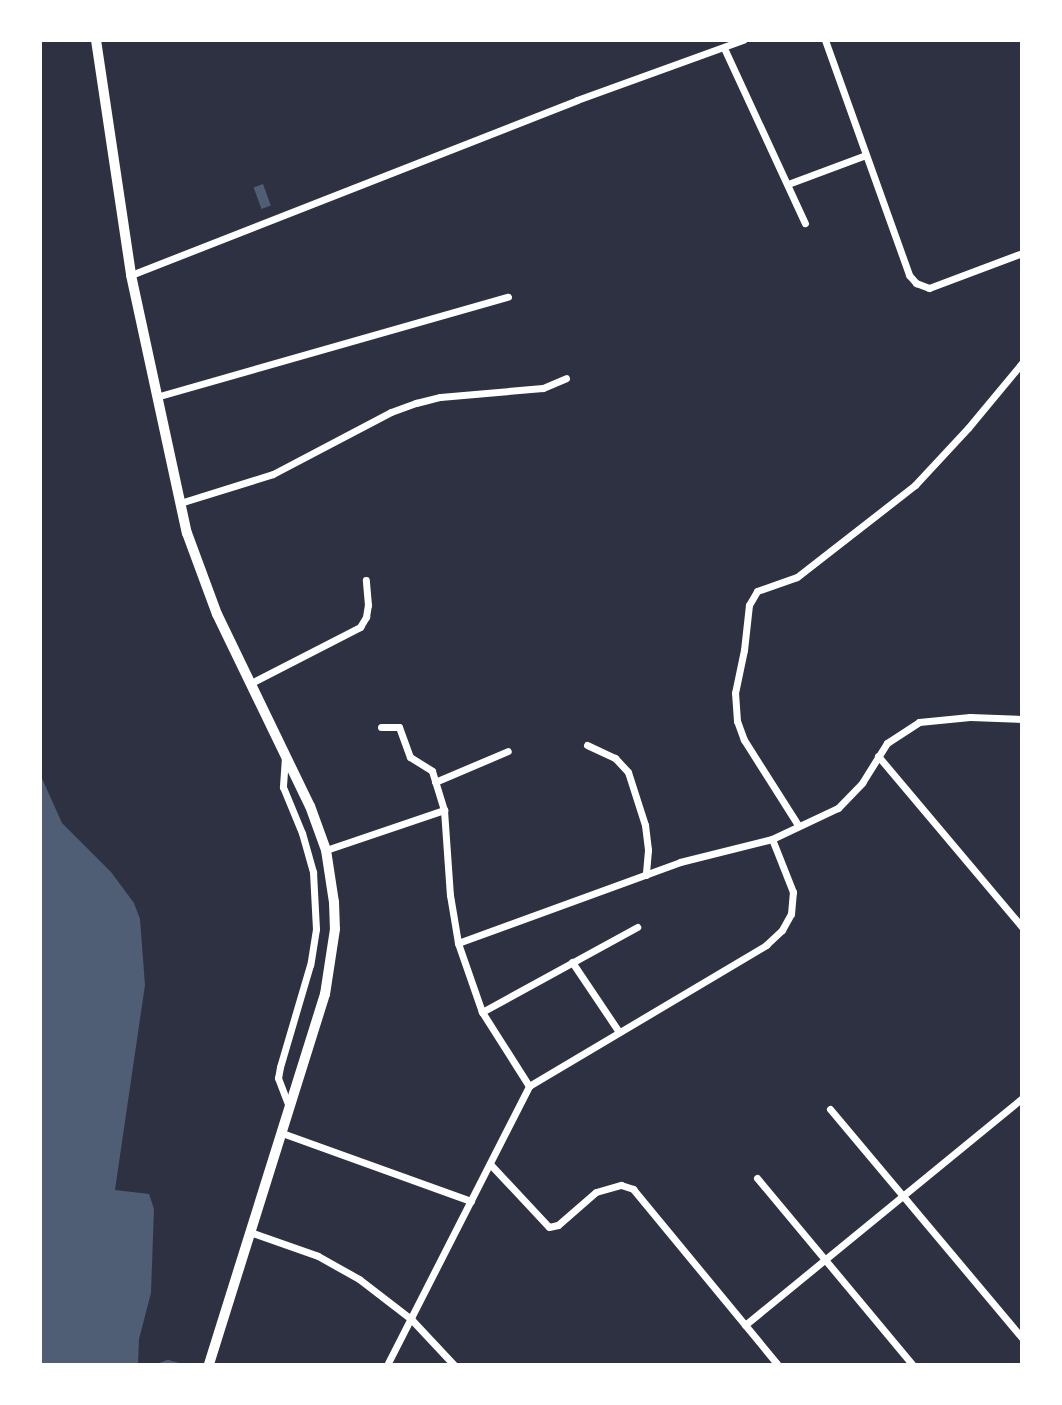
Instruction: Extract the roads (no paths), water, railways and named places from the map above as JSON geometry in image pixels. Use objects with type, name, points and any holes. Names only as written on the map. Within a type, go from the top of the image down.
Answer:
[{"type":"main road","points":[[96,40],[131,275],[180,503],[202,579],[285,753],[326,850],[335,929],[325,994],[209,1365]]},
{"type":"street","points":[[131,275],[577,100],[743,40]]},
{"type":"street","points":[[825,40],[909,275],[916,283],[929,288],[1022,253]]},
{"type":"street","points":[[724,48],[804,223]]},
{"type":"street","points":[[788,184],[866,155]]},
{"type":"street","points":[[156,397],[508,296]]},
{"type":"street","points":[[798,825],[744,740],[737,722],[735,693],[744,650],[749,605],[757,591],[797,577],[915,485],[968,428],[1022,363]]},
{"type":"street","points":[[180,503],[273,474],[391,412],[416,403],[481,393],[543,388],[566,379]]},
{"type":"street","points":[[251,683],[360,627],[366,617],[368,605],[366,580]]},
{"type":"street","points":[[458,943],[646,875],[772,839],[838,808],[862,783],[878,756],[902,731],[919,722],[971,717],[1022,719]]},
{"type":"street","points":[[381,727],[399,727],[410,757],[432,771],[444,810],[450,856],[450,895],[458,943],[482,1012],[529,1086]]},
{"type":"street","points":[[587,745],[615,758],[628,772],[645,825],[648,850],[646,875]]},
{"type":"street","points":[[435,782],[508,751]]},
{"type":"street","points":[[285,753],[283,787],[302,833],[313,872],[316,929],[310,965],[278,1078],[289,1108]]},
{"type":"street","points":[[878,756],[1022,927]]},
{"type":"street","points":[[326,850],[444,810]]},
{"type":"street","points":[[387,1365],[529,1086],[769,943],[782,930],[790,914],[793,892],[772,839]]},
{"type":"street","points":[[482,1012],[637,927]]},
{"type":"street","points":[[572,962],[619,1032]]},
{"type":"street","points":[[745,1325],[1022,1098]]},
{"type":"street","points":[[830,1109],[1022,1338]]},
{"type":"street","points":[[282,1133],[471,1201]]},
{"type":"street","points":[[490,1164],[548,1227],[558,1225],[596,1192],[621,1185],[633,1189],[778,1365]]},
{"type":"street","points":[[757,1178],[913,1365]]},
{"type":"street","points":[[250,1233],[318,1256],[359,1279],[411,1319],[454,1365]]},
{"type":"water","points":[[263,184],[271,206],[261,209],[254,187]]},
{"type":"water","points":[[40,774],[62,823],[111,872],[134,903],[140,919],[145,985],[115,1190],[149,1194],[154,1209],[151,1293],[139,1339],[138,1365],[40,1365]]},
{"type":"waterway","points":[[159,1365],[167,1362],[179,1365]]}]
